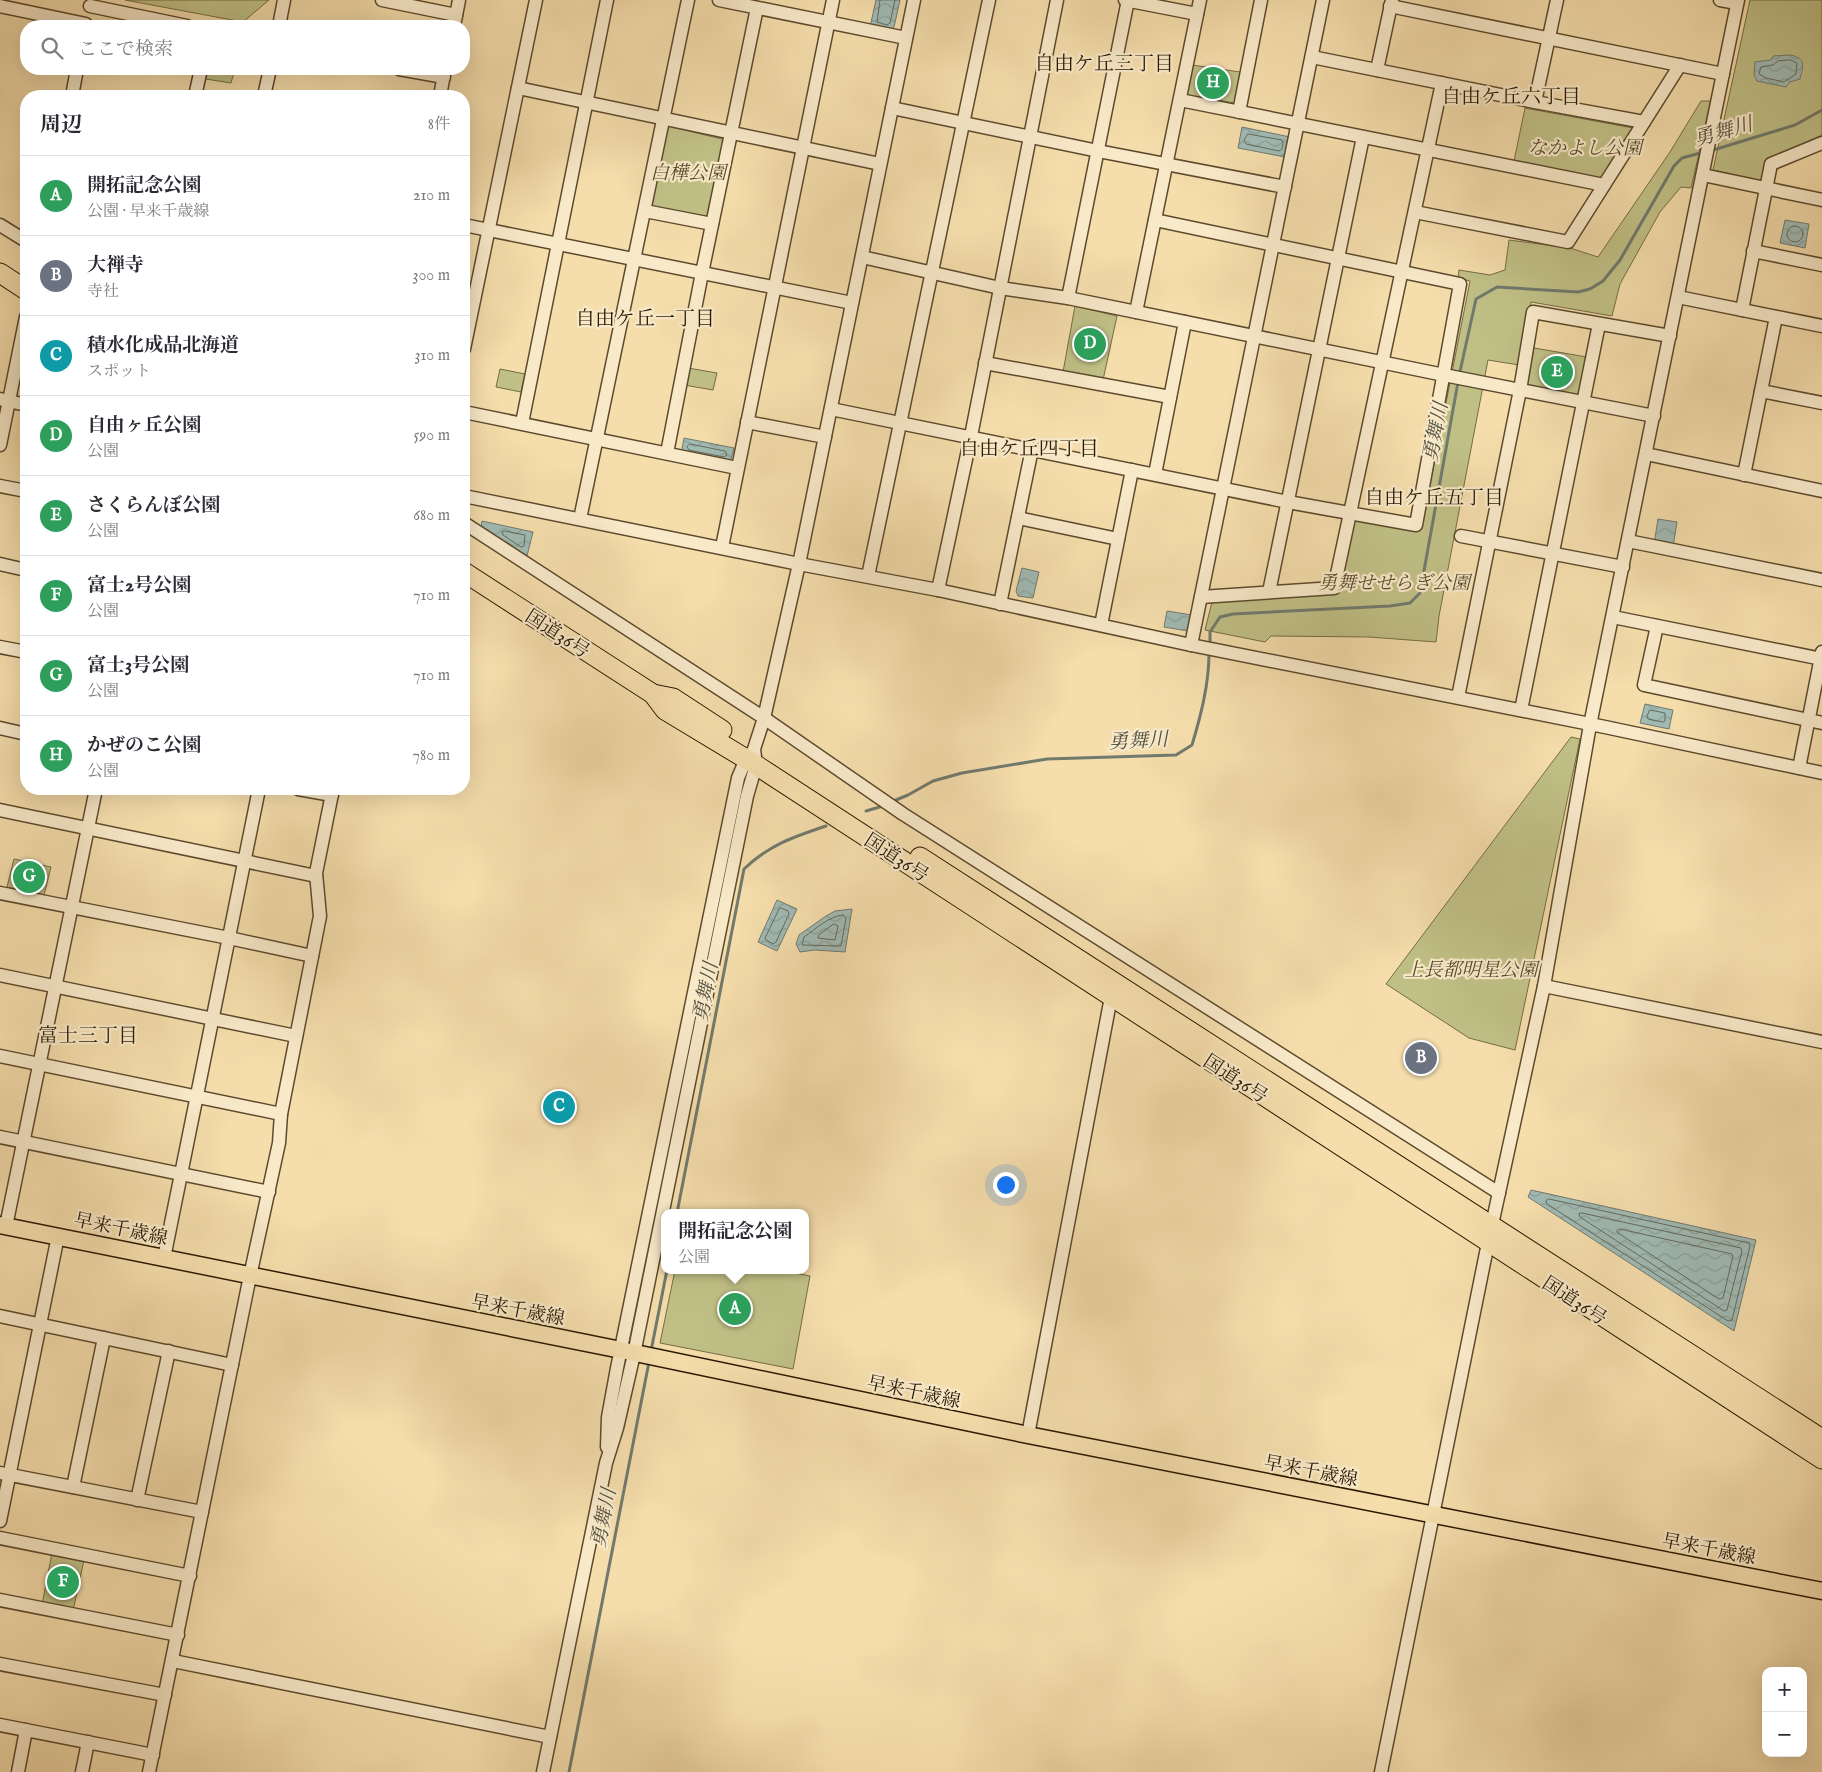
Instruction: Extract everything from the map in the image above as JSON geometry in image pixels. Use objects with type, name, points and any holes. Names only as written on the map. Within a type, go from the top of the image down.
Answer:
[{"type":"highway","points":[[0,273],[20,286]]},
{"type":"highway","name":"国道36号","points":[[470,576],[653,694],[673,698],[752,758],[1490,1234],[1822,1439]]},
{"type":"highway","name":"国道36号","points":[[1490,1234],[1822,1459]]},
{"type":"main road","name":"早来千歳線","points":[[3,1225],[1028,1435],[1822,1591]]},
{"type":"street","points":[[280,20],[284,0]]},
{"type":"street","points":[[382,0],[452,20]]},
{"type":"street","points":[[455,20],[459,0]]},
{"type":"street","points":[[470,319],[536,0]]},
{"type":"street","points":[[522,423],[608,0]]},
{"type":"street","points":[[580,519],[688,0]]},
{"type":"street","points":[[718,0],[906,38]]},
{"type":"street","points":[[722,548],[833,0]]},
{"type":"street","points":[[667,1209],[747,796],[752,758],[764,718],[799,564],[914,0]]},
{"type":"street","points":[[868,576],[988,0]]},
{"type":"street","points":[[938,590],[971,436],[1058,0]]},
{"type":"street","points":[[1068,298],[1127,0],[1197,14]]},
{"type":"street","points":[[1136,312],[1200,0]]},
{"type":"street","points":[[1239,112],[1261,0]]},
{"type":"street","points":[[1195,646],[1201,597],[1323,0]]},
{"type":"street","points":[[1535,102],[1557,0]]},
{"type":"street","points":[[1381,1772],[1490,1234],[1544,986],[1590,725],[1738,2],[1720,0]]},
{"type":"street","points":[[87,20],[90,3],[162,20]]},
{"type":"street","points":[[1377,70],[1391,3],[1549,39],[1723,74]]},
{"type":"street","points":[[0,6],[63,20]]},
{"type":"street","points":[[667,453],[757,8]]},
{"type":"street","points":[[1312,57],[1644,122]]},
{"type":"street","points":[[1415,212],[1568,242],[1680,65]]},
{"type":"street","points":[[73,90],[76,75]]},
{"type":"street","points":[[196,90],[200,75]]},
{"type":"street","points":[[265,90],[269,75]]},
{"type":"street","points":[[441,90],[444,75]]},
{"type":"street","points":[[1201,597],[1334,588],[1442,83]]},
{"type":"street","points":[[518,88],[880,164]]},
{"type":"street","points":[[1180,100],[1604,185]]},
{"type":"street","points":[[892,108],[1098,151],[1285,187]]},
{"type":"street","points":[[1269,592],[1363,137]]},
{"type":"street","points":[[1742,310],[1771,164],[1822,143]]},
{"type":"street","points":[[1704,171],[1766,188],[1822,200]]},
{"type":"street","points":[[645,211],[712,224]]},
{"type":"street","points":[[831,409],[1288,502],[1416,525],[1446,376],[1460,284],[1155,220]]},
{"type":"street","points":[[0,224],[20,237]]},
{"type":"street","points":[[470,226],[852,303]]},
{"type":"street","points":[[1753,251],[1822,265]]},
{"type":"street","points":[[862,257],[1000,288],[1068,298],[1446,376],[1654,416]]},
{"type":"street","points":[[1678,297],[1822,326]]},
{"type":"street","points":[[1458,697],[1520,390],[1533,312],[1670,336]]},
{"type":"street","points":[[1744,474],[1776,317]]},
{"type":"street","points":[[1154,474],[1185,322]]},
{"type":"street","points":[[1521,710],[1599,324]]},
{"type":"street","points":[[0,445],[4,400],[20,340]]},
{"type":"street","points":[[985,363],[1170,396]]},
{"type":"street","points":[[1761,391],[1822,403]]},
{"type":"street","points":[[4,400],[20,404]]},
{"type":"street","points":[[470,413],[738,468]]},
{"type":"street","points":[[747,422],[825,437]]},
{"type":"street","points":[[1000,604],[1032,449]]},
{"type":"street","points":[[1646,454],[1822,491]]},
{"type":"street","points":[[1101,625],[1132,470]]},
{"type":"street","points":[[0,486],[20,490]]},
{"type":"street","points":[[470,497],[799,564],[938,590],[1195,646],[1458,697],[1822,773]]},
{"type":"street","points":[[1018,518],[1118,539]]},
{"type":"street","points":[[470,527],[764,718],[903,814],[1499,1192]]},
{"type":"street","points":[[1461,536],[1623,567]]},
{"type":"street","points":[[1628,541],[1822,580]]},
{"type":"street","points":[[0,564],[20,569]]},
{"type":"street","points":[[1612,617],[1822,657],[1799,768]]},
{"type":"street","points":[[1656,626],[1644,685],[1822,723]]},
{"type":"street","points":[[0,647],[20,651]]},
{"type":"street","points":[[0,728],[20,733]]},
{"type":"street","points":[[3,1225],[24,1142],[95,795]]},
{"type":"street","points":[[164,1258],[258,795]]},
{"type":"street","points":[[149,1772],[279,1143],[281,1114],[320,916],[316,876],[332,795]]},
{"type":"street","points":[[0,810],[316,876]]},
{"type":"street","points":[[0,893],[312,956]]},
{"type":"street","points":[[0,975],[296,1036]]},
{"type":"street","points":[[1544,986],[1822,1042]]},
{"type":"street","points":[[1028,1435],[1116,992]]},
{"type":"street","points":[[0,1056],[197,1095],[281,1114]]},
{"type":"street","points":[[0,1137],[269,1192]]},
{"type":"street","points":[[0,1521],[5,1474],[40,1324],[58,1236]]},
{"type":"street","points":[[543,1772],[606,1463],[608,1417],[639,1355],[661,1241]]},
{"type":"street","points":[[0,1316],[232,1365]]},
{"type":"street","points":[[73,1487],[104,1338]]},
{"type":"street","points":[[137,1500],[169,1352]]},
{"type":"street","points":[[5,1474],[202,1512]]},
{"type":"street","points":[[0,1538],[190,1576]]},
{"type":"street","points":[[0,1600],[178,1635]]},
{"type":"street","points":[[172,1661],[550,1737]]},
{"type":"street","points":[[0,1664],[166,1695]]},
{"type":"street","points":[[0,1725],[153,1755]]},
{"type":"street","points":[[18,1772],[26,1730]]},
{"type":"street","points":[[82,1772],[88,1742]]},
{"type":"green space","points":[[125,0],[269,0],[245,20],[232,20]]},
{"type":"green space","points":[[1750,0],[1822,0],[1822,135],[1766,163],[1762,181],[1713,170]]},
{"type":"green space","points":[[1192,65],[1240,72],[1235,103],[1187,95]]},
{"type":"green space","points":[[207,75],[233,75],[231,83],[206,79]]},
{"type":"green space","name":"勇舞せせらぎ公園","points":[[1701,101],[1711,101],[1691,188],[1681,187],[1660,212],[1620,284],[1612,316],[1531,302],[1519,365],[1488,360],[1439,616],[1436,642],[1369,637],[1271,636],[1265,642],[1205,630],[1212,602],[1339,593],[1355,519],[1421,530],[1470,281],[1458,278],[1459,270],[1490,275],[1505,270],[1509,240],[1570,248],[1598,257],[1670,152]]},
{"type":"green space","name":"なかよし公園","points":[[1525,108],[1633,128],[1602,179],[1514,161]]},
{"type":"green space","name":"白樺公園","points":[[668,126],[726,140],[709,219],[649,207]]},
{"type":"green space","points":[[1075,306],[1117,316],[1103,380],[1063,372]]},
{"type":"green space","points":[[1534,348],[1587,357],[1578,396],[1526,387]]},
{"type":"green space","points":[[688,368],[717,373],[713,390],[684,385]]},
{"type":"green space","points":[[500,369],[525,374],[521,392],[496,387]]},
{"type":"green space","name":"上長都明星公園","points":[[1571,737],[1580,739],[1515,1050],[1469,1038],[1386,984]]},
{"type":"green space","points":[[14,859],[51,867],[44,895],[7,887]]},
{"type":"green space","points":[[674,1274],[800,1274],[810,1276],[793,1369],[660,1343]]},
{"type":"green space","points":[[52,1553],[84,1560],[73,1611],[42,1605]]},
{"type":"water","points":[[876,0],[900,0],[894,27],[890,31],[870,27]]},
{"type":"water","points":[[1790,55],[1801,60],[1803,66],[1800,79],[1790,82],[1786,87],[1757,81],[1754,75],[1755,62],[1771,60],[1773,56]]},
{"type":"water","points":[[1242,127],[1290,137],[1285,157],[1238,148]]},
{"type":"water","points":[[1785,220],[1809,224],[1805,248],[1780,243]]},
{"type":"water","points":[[684,438],[734,448],[730,463],[681,454]]},
{"type":"water","points":[[1658,519],[1677,522],[1673,547],[1654,544]]},
{"type":"water","points":[[482,521],[533,532],[527,556],[481,527]]},
{"type":"water","points":[[1022,568],[1039,572],[1033,598],[1018,596],[1016,591]]},
{"type":"water","points":[[1167,611],[1192,615],[1188,631],[1164,627]]},
{"type":"water","points":[[1645,704],[1673,710],[1669,729],[1640,723]]},
{"type":"water","points":[[777,900],[797,909],[777,951],[758,942]]},
{"type":"water","points":[[852,909],[845,952],[815,950],[800,952],[796,944],[799,935],[835,911]]},
{"type":"water","points":[[1531,1190],[1756,1240],[1734,1331],[1528,1197]]},
{"type":"waterway","name":"勇舞川","points":[[1710,151],[1795,125],[1822,110]]},
{"type":"waterway","name":"勇舞川","points":[[1459,376],[1476,299],[1497,287],[1578,292],[1590,289],[1603,281],[1620,260],[1674,166],[1682,158],[1704,152]]},
{"type":"waterway","name":"勇舞川","points":[[1210,646],[1210,632],[1220,617],[1233,614],[1390,606],[1410,603],[1420,593],[1458,382]]},
{"type":"waterway","name":"勇舞川","points":[[891,802],[933,781],[962,773],[1047,759],[1176,755],[1192,745],[1204,699],[1209,653]]},
{"type":"waterway","name":"勇舞川","points":[[866,811],[883,806]]},
{"type":"waterway","name":"勇舞川","points":[[678,1209],[744,869],[772,848],[792,838],[826,826]]},
{"type":"waterway","name":"勇舞川","points":[[651,1351],[666,1274]]},
{"type":"waterway","name":"勇舞川","points":[[569,1772],[649,1362]]},
{"type":"place","name":"かぜのこ公園","points":[[1213,83]]},
{"type":"place","name":"自由ヶ丘公園","points":[[1090,344]]},
{"type":"place","name":"さくらんぼ公園","points":[[1557,372]]},
{"type":"place","name":"富士3号公園","points":[[29,877]]},
{"type":"place","name":"大禅寺","points":[[1421,1058]]},
{"type":"place","name":"積水化成品北海道","points":[[559,1107]]},
{"type":"place","name":"開拓記念公園","points":[[735,1309]]},
{"type":"place","name":"富士2号公園","points":[[63,1582]]},
{"type":"district","name":"自由ケ丘三丁目","points":[[1104,63]]},
{"type":"district","name":"自由ケ丘六丁目","points":[[1511,96]]},
{"type":"district","name":"自由ケ丘一丁目","points":[[645,318]]},
{"type":"district","name":"自由ケ丘四丁目","points":[[1029,448]]},
{"type":"district","name":"自由ケ丘五丁目","points":[[1434,497]]},
{"type":"district","name":"富士三丁目","points":[[88,1035]]}]
